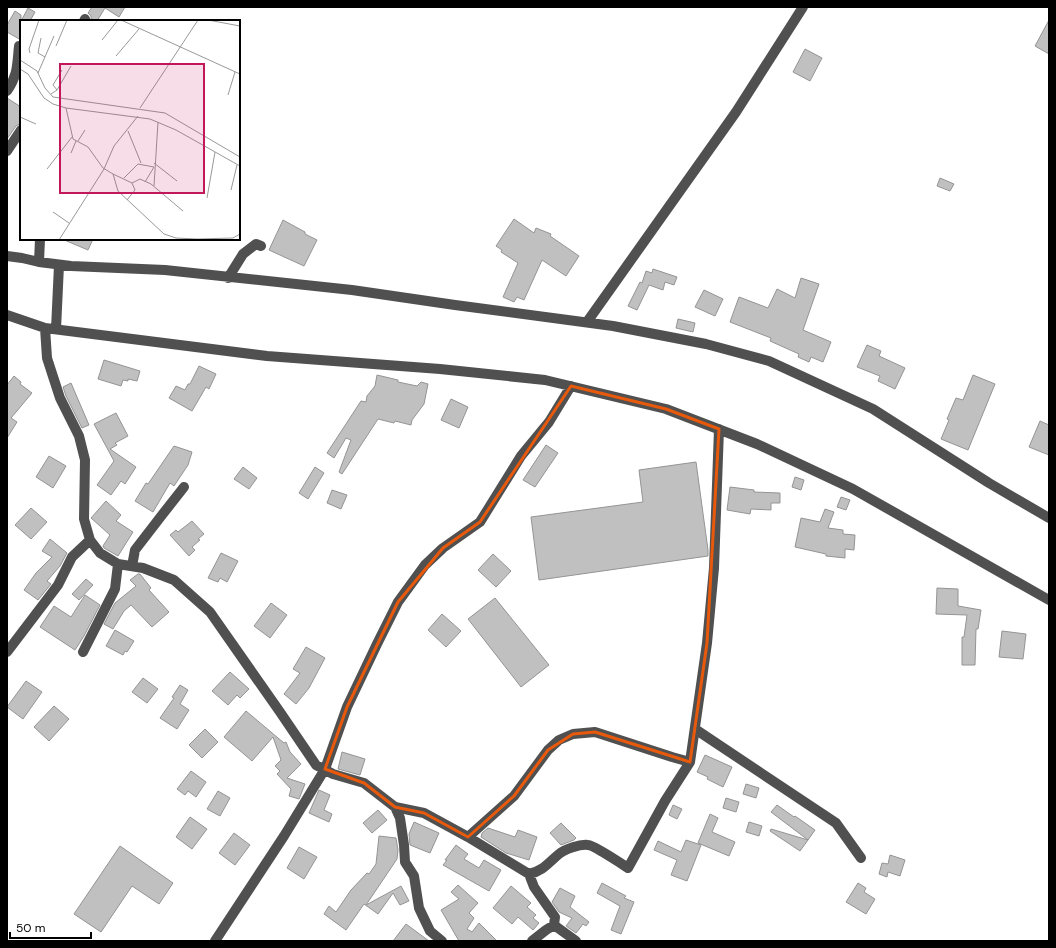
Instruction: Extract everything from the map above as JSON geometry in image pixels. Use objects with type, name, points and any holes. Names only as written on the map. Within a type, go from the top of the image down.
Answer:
[{"type":"street","points":[[587,322],[736,112],[803,7]]},
{"type":"street","points":[[7,91],[16,75],[19,46]]},
{"type":"street","points":[[7,151],[20,132]]},
{"type":"street","points":[[39,262],[40,240]]},
{"type":"street","points":[[228,278],[243,254],[256,244],[261,246]]},
{"type":"street","points":[[7,256],[60,265],[165,270],[228,278],[352,290],[587,322],[706,344],[769,361],[873,409],[989,483],[1049,518]]},
{"type":"street","points":[[56,329],[60,265]]},
{"type":"street","points":[[7,315],[45,328],[267,356],[440,369],[545,380],[666,409],[757,444],[853,489],[1049,600]]},
{"type":"street","points":[[45,328],[47,358],[60,398],[79,436],[85,460],[84,519],[90,540],[100,553],[118,564],[143,568],[174,580],[210,612],[316,765],[333,774],[364,783],[395,807],[424,813],[468,837],[529,874],[534,887],[556,916],[554,925],[532,941]]},
{"type":"street","points":[[215,941],[284,836],[325,770],[347,707],[398,602],[425,565],[442,548],[480,522],[521,456],[549,422],[571,386]]},
{"type":"street","points":[[529,874],[535,873],[544,868],[560,853],[571,848],[589,845],[628,868],[665,801],[690,762],[707,643],[714,568],[719,429]]},
{"type":"street","points":[[132,566],[135,550],[184,488]]},
{"type":"street","points":[[7,652],[58,585],[72,557],[90,540]]},
{"type":"street","points":[[83,652],[115,589],[118,564]]},
{"type":"street","points":[[695,729],[836,823],[861,858]]},
{"type":"street","points":[[468,837],[514,796],[548,750],[559,740],[573,734],[595,732],[690,762]]},
{"type":"street","points":[[395,807],[400,818],[405,862],[414,876],[420,908],[430,931],[442,941]]},
{"type":"street","points":[[554,925],[576,941]]},
{"type":"highlighted area","points":[[571,386],[666,409],[719,429],[707,643],[690,762],[595,732],[573,734],[548,750],[514,796],[468,837],[424,813],[395,807],[364,783],[325,769],[347,707],[398,602],[443,548],[480,522]]},
{"type":"building","points":[[92,7],[125,7],[119,17],[105,8],[98,20],[91,19],[91,16],[88,13]]},
{"type":"building","points":[[28,8],[35,12],[31,20],[22,20]]},
{"type":"building","points":[[15,11],[21,15],[20,39],[7,32],[7,25]]},
{"type":"building","points":[[1049,20],[1049,54],[1035,46]]},
{"type":"building","points":[[805,49],[822,58],[810,81],[793,72]]},
{"type":"building","points":[[7,98],[20,106],[20,124],[16,126],[7,139]]},
{"type":"building","points":[[940,178],[954,184],[950,191],[937,186]]},
{"type":"building","points":[[514,219],[534,233],[536,228],[551,234],[550,236],[579,256],[566,276],[542,260],[524,300],[517,297],[514,302],[503,297],[518,263],[501,252],[502,250],[496,246]]},
{"type":"building","points":[[283,220],[317,240],[304,266],[269,250]]},
{"type":"building","points":[[64,240],[93,240],[88,250]]},
{"type":"building","points":[[653,269],[677,277],[674,285],[665,282],[663,290],[649,285],[637,310],[628,306],[640,282],[642,283],[646,271],[652,273]]},
{"type":"building","points":[[801,278],[819,284],[803,330],[831,342],[823,362],[811,357],[809,362],[798,357],[799,354],[770,341],[771,338],[730,322],[739,297],[768,308],[777,289],[795,298]]},
{"type":"building","points":[[704,290],[723,299],[715,316],[695,307]]},
{"type":"building","points":[[678,319],[695,323],[693,332],[676,328]]},
{"type":"building","points":[[867,345],[881,351],[879,356],[905,368],[895,389],[878,381],[880,376],[857,367]]},
{"type":"building","points":[[104,360],[140,371],[137,381],[128,379],[128,381],[123,380],[121,386],[98,379]]},
{"type":"building","points":[[199,366],[216,374],[209,389],[206,387],[192,411],[169,398],[176,386],[185,390],[188,384],[190,384]]},
{"type":"building","points":[[377,375],[417,386],[421,382],[428,384],[424,404],[412,420],[411,425],[378,419],[342,474],[339,472],[351,440],[346,438],[334,458],[327,453],[361,401],[366,402],[367,396],[375,386]]},
{"type":"building","points":[[973,375],[995,384],[968,450],[941,439],[949,420],[947,419],[956,398],[963,400]]},
{"type":"building","points":[[14,376],[21,382],[20,384],[32,393],[11,418],[17,422],[7,438],[7,385]]},
{"type":"building","points":[[71,383],[89,425],[82,428],[63,387]]},
{"type":"building","points":[[451,399],[468,407],[459,428],[441,420]]},
{"type":"building","points":[[116,413],[128,436],[115,443],[117,445],[110,449],[136,467],[125,484],[121,481],[111,495],[97,485],[114,461],[94,424]]},
{"type":"building","points":[[1040,421],[1049,425],[1049,455],[1029,447]]},
{"type":"building","points":[[546,445],[558,453],[535,487],[523,480]]},
{"type":"building","points":[[174,446],[192,452],[188,465],[174,486],[170,483],[153,512],[135,501],[146,483],[148,484]]},
{"type":"building","points":[[49,456],[66,466],[53,488],[36,477]]},
{"type":"building","points":[[696,462],[708,556],[539,580],[531,517],[643,502],[639,470]]},
{"type":"building","points":[[243,467],[257,478],[249,489],[234,479]]},
{"type":"building","points":[[315,467],[324,473],[308,499],[299,493]]},
{"type":"building","points":[[795,477],[804,480],[801,490],[792,487]]},
{"type":"building","points":[[730,487],[754,490],[754,492],[780,493],[780,503],[771,503],[771,510],[751,509],[750,514],[727,510]]},
{"type":"building","points":[[332,490],[347,495],[341,509],[327,503]]},
{"type":"building","points":[[841,497],[850,500],[846,510],[837,507]]},
{"type":"building","points":[[106,501],[121,515],[116,521],[133,532],[118,556],[104,548],[103,546],[110,535],[91,518]]},
{"type":"building","points":[[31,508],[47,522],[31,539],[15,525]]},
{"type":"building","points":[[825,509],[834,512],[828,528],[843,530],[843,534],[855,535],[854,550],[845,549],[845,558],[826,556],[826,554],[795,547],[801,518],[820,522]]},
{"type":"building","points":[[192,521],[204,534],[192,547],[195,550],[189,556],[170,535],[176,530],[178,532]]},
{"type":"building","points":[[50,539],[67,553],[60,566],[47,581],[51,584],[38,600],[24,590],[36,573],[52,557],[42,551]]},
{"type":"building","points":[[221,553],[238,561],[227,582],[220,578],[218,582],[208,578]]},
{"type":"building","points":[[493,554],[511,571],[496,587],[478,570]]},
{"type":"building","points":[[140,574],[151,588],[149,590],[169,612],[152,627],[131,605],[124,611],[113,629],[104,624],[115,603],[136,586],[130,580]]},
{"type":"building","points":[[86,579],[93,585],[79,600],[72,594]]},
{"type":"building","points":[[937,588],[958,589],[958,606],[981,610],[978,629],[976,629],[975,665],[962,665],[962,637],[964,637],[967,615],[936,614]]},
{"type":"building","points":[[85,595],[100,605],[75,650],[40,627],[54,606],[71,617]]},
{"type":"building","points":[[495,598],[549,665],[521,687],[468,619]]},
{"type":"building","points":[[271,603],[287,615],[270,638],[254,626]]},
{"type":"building","points":[[442,614],[461,631],[446,647],[428,630]]},
{"type":"building","points":[[115,630],[134,641],[127,652],[125,651],[123,655],[106,646]]},
{"type":"building","points":[[1002,631],[1026,634],[1023,659],[999,657]]},
{"type":"building","points":[[306,647],[325,658],[309,688],[296,704],[284,694],[300,673],[293,669]]},
{"type":"building","points":[[230,672],[249,689],[240,698],[237,695],[228,705],[212,691]]},
{"type":"building","points":[[143,678],[158,689],[147,703],[132,692]]},
{"type":"building","points":[[26,681],[42,692],[23,719],[7,707]]},
{"type":"building","points":[[180,685],[188,690],[180,704],[189,710],[177,729],[160,718],[174,698],[172,697]]},
{"type":"building","points":[[54,706],[69,719],[49,741],[34,727]]},
{"type":"building","points":[[246,711],[284,743],[286,742],[290,752],[301,764],[287,778],[305,784],[299,799],[289,796],[291,789],[277,774],[280,771],[275,766],[281,760],[273,737],[252,761],[224,737]]},
{"type":"building","points":[[205,729],[218,742],[202,758],[189,745]]},
{"type":"building","points":[[342,752],[365,759],[360,775],[338,769]]},
{"type":"building","points":[[705,755],[732,767],[723,787],[697,772]]},
{"type":"building","points":[[191,771],[206,782],[196,797],[188,791],[185,795],[177,789]]},
{"type":"building","points":[[746,784],[759,788],[756,798],[743,794]]},
{"type":"building","points":[[319,790],[330,795],[324,810],[332,814],[329,822],[309,813]]},
{"type":"building","points":[[218,791],[230,798],[220,816],[207,809]]},
{"type":"building","points":[[726,798],[739,802],[736,812],[723,808]]},
{"type":"building","points":[[673,805],[682,809],[677,819],[669,815]]},
{"type":"building","points":[[777,805],[815,830],[808,840],[771,812]]},
{"type":"building","points":[[378,810],[387,820],[372,833],[363,823]]},
{"type":"building","points":[[710,814],[718,818],[712,832],[735,842],[729,856],[698,843]]},
{"type":"building","points":[[190,817],[207,829],[192,849],[176,837]]},
{"type":"building","points":[[414,822],[439,833],[430,853],[410,845],[409,834]]},
{"type":"building","points":[[749,822],[762,826],[759,836],[746,832]]},
{"type":"building","points":[[561,823],[576,838],[561,845],[550,833]]},
{"type":"building","points":[[488,828],[515,837],[518,830],[537,837],[529,860],[506,853],[481,837],[482,833]]},
{"type":"building","points":[[771,829],[808,840],[800,851],[770,831]]},
{"type":"building","points":[[234,833],[250,845],[235,865],[219,853]]},
{"type":"building","points":[[379,836],[396,838],[398,850],[397,859],[366,905],[401,886],[409,901],[400,905],[393,893],[378,914],[364,904],[346,930],[324,914],[329,906],[336,912],[351,890],[367,873],[369,874],[376,864]]},
{"type":"building","points":[[686,840],[701,845],[687,881],[671,875],[677,860],[654,850],[658,841],[681,852]]},
{"type":"building","points":[[456,845],[468,854],[464,859],[479,868],[484,860],[501,870],[489,891],[443,865]]},
{"type":"building","points":[[120,846],[173,883],[159,904],[132,886],[101,932],[74,914]]},
{"type":"building","points":[[299,847],[317,857],[304,879],[287,868]]},
{"type":"building","points":[[890,855],[905,860],[900,876],[888,872],[887,877],[879,874],[882,863],[888,864]]},
{"type":"building","points":[[602,883],[626,896],[624,898],[634,902],[621,934],[611,930],[620,906],[597,893]]},
{"type":"building","points":[[858,883],[866,888],[864,892],[875,899],[866,914],[846,902]]},
{"type":"building","points":[[458,885],[478,903],[469,913],[474,918],[467,929],[472,932],[479,923],[497,941],[459,941],[441,910],[459,899],[451,892]]},
{"type":"building","points":[[511,886],[531,903],[527,907],[536,915],[533,918],[539,923],[533,930],[518,917],[512,924],[493,908]]},
{"type":"building","points":[[560,888],[575,896],[570,907],[589,922],[586,926],[583,924],[576,933],[566,926],[572,918],[559,912],[552,902]]},
{"type":"building","points":[[406,924],[429,941],[393,941]]}]
